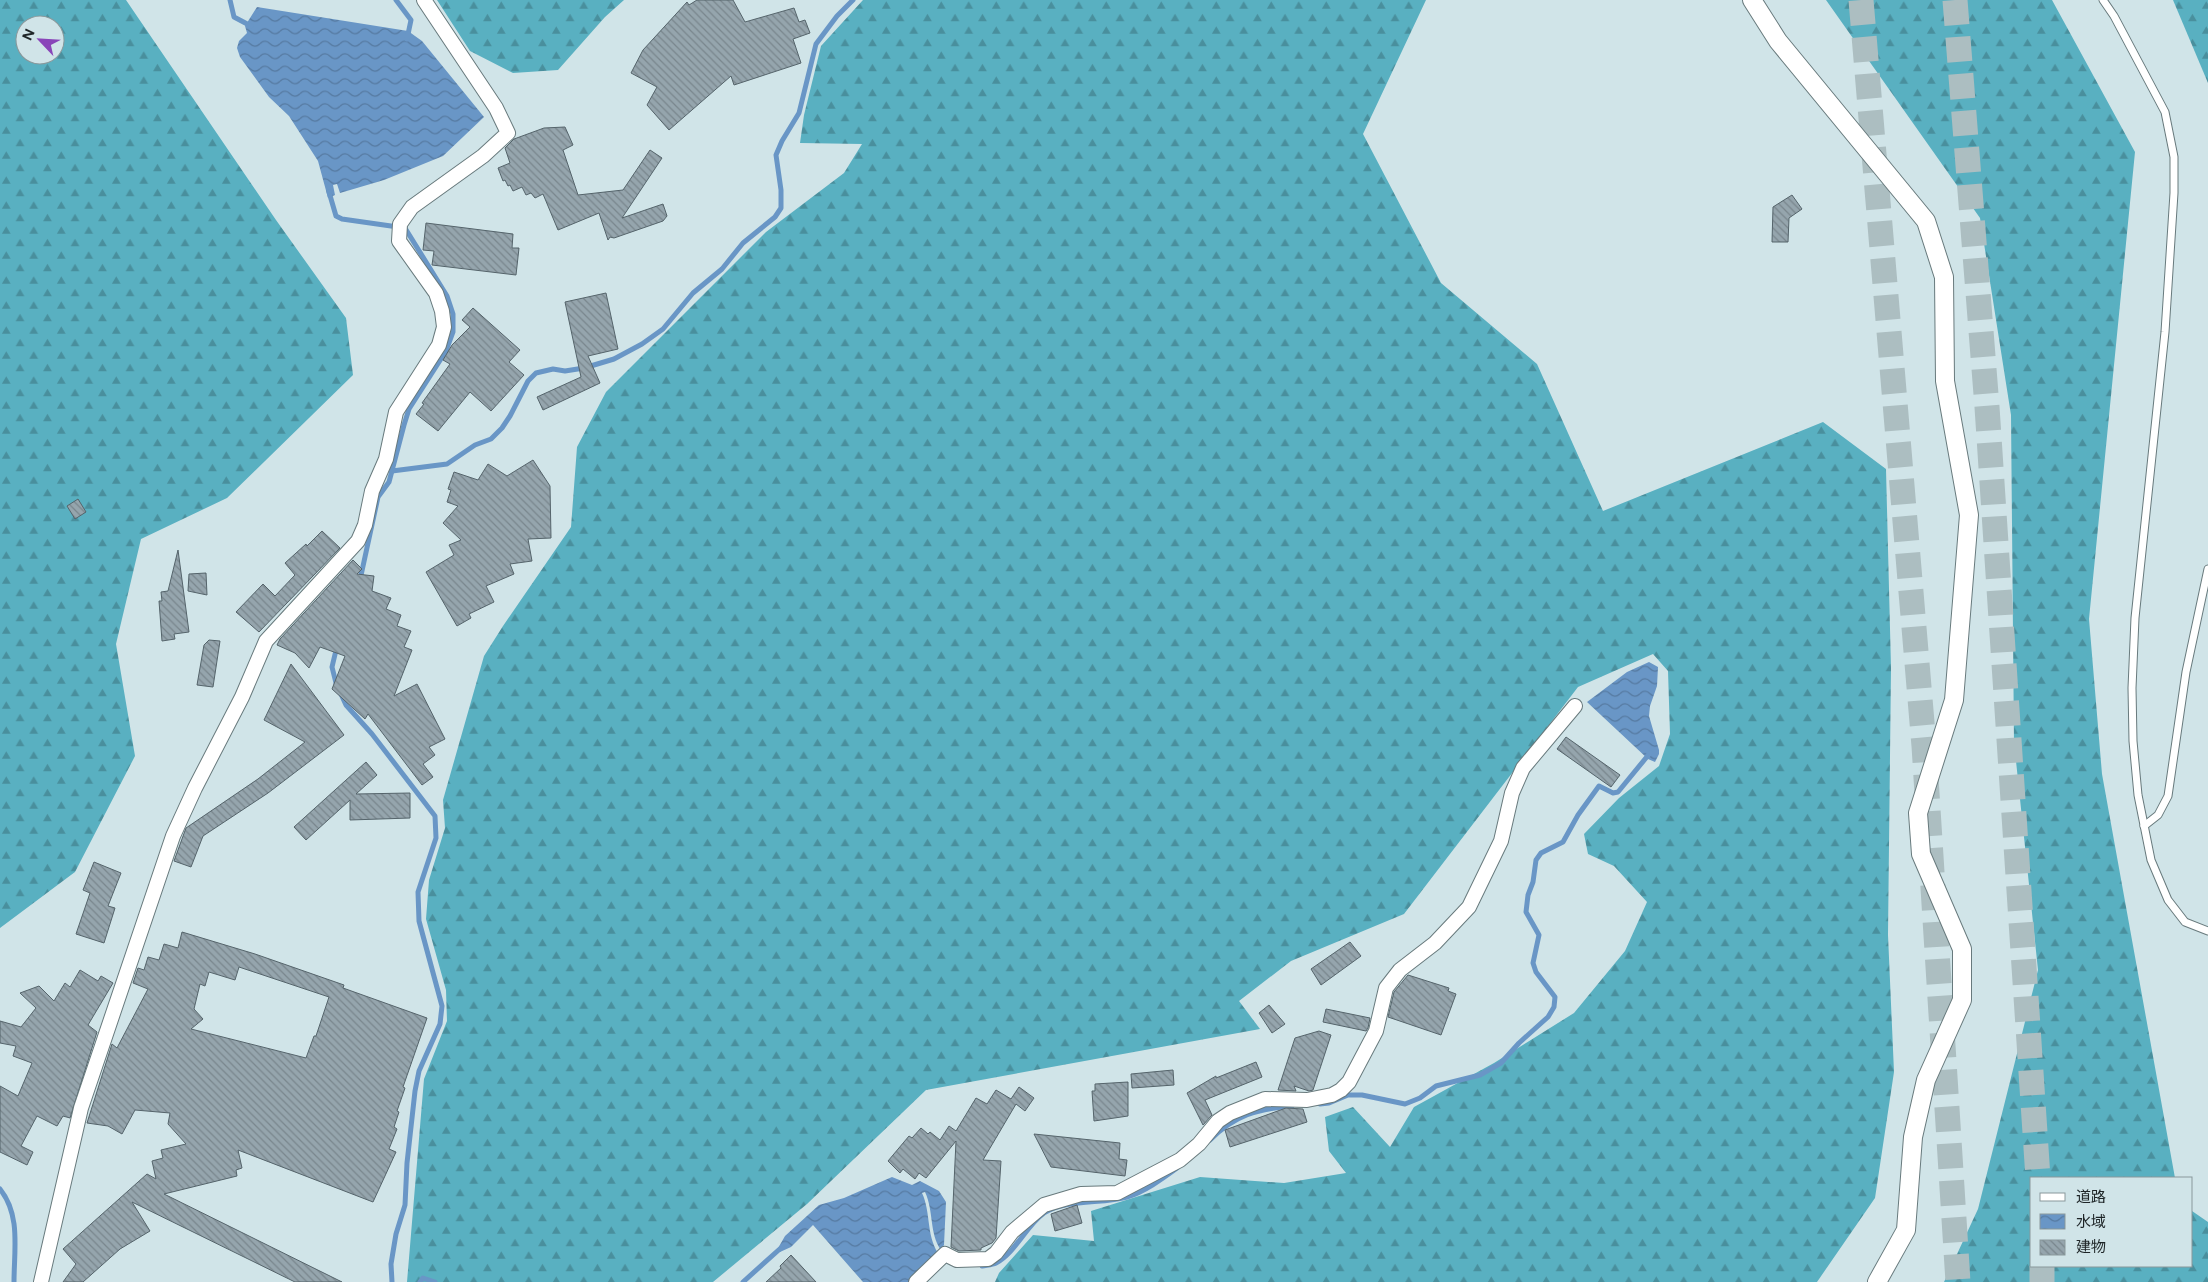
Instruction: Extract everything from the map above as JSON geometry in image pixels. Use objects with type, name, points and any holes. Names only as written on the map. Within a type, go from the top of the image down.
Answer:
[{"type":"street","points":[[41,1282],[81,1108],[173,836],[194,788],[242,696],[266,641],[358,541],[365,525],[372,491],[386,459],[396,412],[439,345],[444,327],[442,311],[436,293],[398,241],[399,229],[412,207],[483,156],[508,134],[496,108],[424,0]]},
{"type":"street","points":[[1752,0],[1778,42],[1926,221],[1944,277],[1945,381],[1969,515],[1954,700],[1918,813],[1920,854],[1962,948],[1962,1000],[1926,1080],[1913,1137],[1906,1230],[1877,1282]]},
{"type":"street","points":[[916,1282],[945,1254],[957,1260],[988,1259],[1012,1232],[1044,1205],[1081,1194],[1117,1193],[1180,1160],[1199,1144],[1218,1121],[1230,1113],[1265,1100],[1307,1100],[1332,1095],[1341,1090],[1349,1082],[1376,1031],[1386,988],[1400,970],[1435,943],[1469,906],[1502,841],[1512,793],[1523,768],[1576,706]]},
{"type":"lane","points":[[2103,0],[2114,16],[2164,112],[2174,157],[2174,193],[2164,332],[2135,618],[2132,741],[2144,826],[2151,860],[2168,900],[2185,922],[2208,931]]},
{"type":"lane","points":[[2144,826],[2158,815],[2168,796],[2186,672],[2208,569]]},
{"type":"green space","points":[[0,0],[126,0],[276,220],[346,318],[353,375],[227,498],[141,539],[116,644],[135,756],[75,872],[0,928]]},
{"type":"green space","points":[[437,0],[624,0],[605,17],[558,70],[513,73],[470,51]]},
{"type":"green space","points":[[863,0],[1426,0],[1363,134],[1441,283],[1537,364],[1603,511],[1823,422],[1886,469],[1891,668],[1888,935],[1894,1072],[1875,1198],[1817,1282],[995,1282],[999,1273],[1033,1235],[1094,1241],[1091,1211],[1200,1177],[1284,1183],[1346,1173],[1329,1151],[1325,1117],[1353,1107],[1390,1147],[1414,1107],[1494,1063],[1574,1013],[1625,951],[1647,902],[1614,866],[1588,854],[1584,834],[1619,798],[1659,766],[1670,734],[1668,671],[1653,654],[1578,687],[1404,914],[1291,961],[1239,1001],[1260,1029],[926,1090],[807,1204],[713,1282],[407,1282],[424,1079],[447,1021],[446,990],[426,919],[429,880],[445,828],[443,800],[484,656],[571,527],[577,447],[606,392],[766,232],[844,173],[862,144],[800,143],[804,115],[821,46]]},
{"type":"green space","points":[[1826,0],[2052,0],[2135,152],[2089,619],[2102,774],[2175,1177],[2030,1177],[2030,1267],[2193,1267],[2193,1212],[2208,1222],[2208,1282],[1944,1282],[1978,1209],[2038,970],[2014,742],[2011,415],[1980,218]]},
{"type":"green space","points":[[2173,0],[2208,0],[2208,83]]},
{"type":"water","points":[[257,7],[408,31],[422,41],[484,117],[443,156],[384,180],[340,193],[337,184],[333,185],[335,195],[328,198],[318,161],[289,116],[269,97],[240,57],[237,48],[239,41],[247,33],[245,26]]},
{"type":"water","points":[[1649,662],[1658,667],[1657,686],[1650,706],[1649,716],[1659,750],[1655,762],[1648,759],[1587,702],[1627,672]]},
{"type":"water","points":[[892,1177],[912,1185],[920,1181],[939,1191],[946,1202],[944,1245],[941,1250],[933,1229],[928,1199],[925,1192],[922,1193],[927,1208],[934,1246],[938,1253],[910,1282],[863,1282],[813,1225],[791,1247],[780,1252],[777,1250],[785,1236],[819,1205],[844,1198]]},
{"type":"building","points":[[697,0],[733,0],[745,22],[794,8],[799,22],[805,20],[810,33],[793,39],[801,63],[734,85],[731,76],[669,130],[647,105],[657,87],[631,73],[643,50],[687,2],[689,5]]},
{"type":"building","points":[[565,127],[573,145],[563,150],[578,195],[623,190],[650,150],[662,158],[622,218],[663,204],[667,216],[663,221],[614,238],[610,237],[608,240],[599,213],[558,230],[543,194],[535,198],[531,193],[526,195],[522,187],[513,191],[505,180],[503,181],[498,168],[510,163],[505,148],[514,139],[544,128]]},
{"type":"building","points":[[1792,195],[1802,209],[1789,218],[1788,242],[1772,242],[1773,207]]},
{"type":"building","points":[[426,223],[513,234],[512,248],[519,248],[516,275],[432,265],[434,251],[423,250]]},
{"type":"building","points":[[606,293],[618,349],[588,356],[600,383],[543,410],[537,397],[581,377],[565,302]]},
{"type":"building","points":[[473,308],[520,350],[509,362],[524,375],[491,411],[470,392],[438,431],[416,414],[450,364],[443,360],[452,345],[470,327],[462,320]]},
{"type":"building","points":[[533,460],[550,486],[551,538],[528,539],[532,561],[510,564],[514,574],[486,586],[494,602],[469,614],[471,618],[457,626],[426,572],[454,555],[449,545],[461,540],[443,523],[458,506],[447,502],[451,490],[448,489],[454,472],[478,480],[488,464],[507,476]]},
{"type":"building","points":[[78,499],[86,512],[75,519],[67,506]]},
{"type":"building","points":[[322,531],[340,548],[259,632],[236,612],[263,584],[275,596],[295,575],[285,563],[306,544],[307,546]]},
{"type":"building","points":[[178,550],[189,632],[174,634],[175,639],[162,641],[159,601],[162,601],[161,592],[168,591]]},
{"type":"building","points":[[353,560],[362,569],[357,574],[374,576],[372,591],[391,598],[386,609],[401,615],[397,626],[411,631],[404,647],[412,650],[394,696],[417,684],[445,739],[429,747],[435,755],[423,764],[433,777],[422,785],[368,714],[365,719],[332,689],[345,656],[320,647],[309,668],[295,653],[277,645],[280,639]]},
{"type":"building","points":[[206,573],[207,595],[188,591],[189,574]]},
{"type":"building","points":[[209,640],[220,641],[213,687],[197,685],[204,645]]},
{"type":"building","points":[[291,664],[344,735],[268,793],[203,836],[191,867],[174,861],[186,828],[258,779],[305,742],[264,720]]},
{"type":"building","points":[[1566,737],[1620,775],[1611,787],[1557,749]]},
{"type":"building","points":[[366,762],[377,775],[356,794],[410,793],[410,818],[350,820],[350,800],[306,840],[294,827]]},
{"type":"building","points":[[94,862],[121,873],[108,906],[115,908],[104,943],[76,934],[90,893],[83,890]]},
{"type":"building","points":[[182,932],[255,954],[344,985],[343,988],[427,1018],[403,1087],[405,1088],[397,1111],[399,1112],[394,1127],[397,1129],[389,1149],[396,1152],[373,1202],[238,1150],[242,1168],[236,1170],[237,1176],[164,1194],[342,1282],[295,1282],[132,1202],[150,1231],[120,1249],[83,1282],[63,1282],[76,1264],[63,1249],[147,1174],[156,1179],[152,1161],[163,1158],[161,1150],[186,1144],[168,1124],[170,1113],[135,1110],[122,1134],[108,1126],[87,1123],[112,1044],[117,1048],[148,989],[133,983],[138,968],[144,970],[148,957],[159,960],[164,944],[178,948]],"holes":[[[239,967],[329,997],[316,1036],[314,1036],[306,1058],[191,1029],[203,1019],[194,1009],[200,984],[205,986],[209,972],[235,980]]]},
{"type":"building","points":[[1350,942],[1361,956],[1321,985],[1311,969]]},
{"type":"building","points":[[80,970],[98,981],[101,976],[113,983],[88,1025],[97,1032],[70,1118],[63,1116],[57,1126],[37,1116],[21,1146],[33,1152],[27,1165],[0,1152],[0,1086],[18,1096],[32,1063],[13,1056],[16,1046],[0,1043],[0,1021],[21,1027],[36,1008],[20,993],[39,986],[54,1001],[65,983],[70,987]]},
{"type":"building","points":[[1408,975],[1449,988],[1448,991],[1456,994],[1441,1035],[1388,1017],[1394,992]]},
{"type":"building","points":[[1269,1005],[1285,1024],[1272,1033],[1259,1013]]},
{"type":"building","points":[[1326,1009],[1370,1018],[1368,1028],[1366,1031],[1323,1022]]},
{"type":"building","points":[[1319,1031],[1331,1035],[1313,1090],[1309,1091],[1294,1086],[1296,1091],[1278,1090],[1295,1038]]},
{"type":"building","points":[[1256,1062],[1262,1077],[1205,1100],[1212,1115],[1203,1125],[1187,1093],[1216,1076],[1216,1078]]},
{"type":"building","points":[[1173,1070],[1174,1085],[1132,1088],[1131,1074]]},
{"type":"building","points":[[1128,1082],[1128,1116],[1094,1121],[1092,1091],[1095,1091],[1095,1084]]},
{"type":"building","points":[[1019,1087],[1034,1098],[1025,1111],[1016,1104],[983,1160],[1001,1161],[996,1238],[992,1243],[981,1248],[981,1250],[959,1251],[951,1247],[956,1141],[926,1178],[919,1173],[915,1179],[903,1169],[900,1173],[888,1161],[909,1136],[912,1138],[921,1128],[940,1140],[949,1126],[956,1131],[976,1098],[987,1104],[996,1090],[1011,1099]]},
{"type":"building","points":[[1286,1108],[1303,1109],[1307,1122],[1230,1147],[1225,1130]]},
{"type":"building","points":[[1034,1134],[1120,1143],[1119,1159],[1127,1160],[1125,1176],[1051,1167]]},
{"type":"building","points":[[1077,1205],[1082,1223],[1055,1231],[1051,1214]]},
{"type":"building","points":[[791,1255],[816,1282],[766,1282],[781,1268],[780,1266]]},
{"type":"waterway","points":[[230,0],[234,17],[251,26]]},
{"type":"waterway","points":[[396,0],[411,20],[407,39]]},
{"type":"waterway","points":[[392,471],[447,464],[475,445],[491,439],[502,428],[528,381],[536,373],[553,369],[565,371],[584,368],[614,359],[642,344],[663,329],[693,293],[722,269],[743,243],[775,217],[781,208],[781,190],[776,155],[799,113],[816,44],[837,16],[853,0]]},
{"type":"waterway","points":[[329,192],[336,216],[342,219],[405,228],[447,296],[453,314],[453,332],[446,351],[409,409],[389,482],[378,497],[360,580]]},
{"type":"waterway","points":[[337,646],[332,667],[337,687]]},
{"type":"waterway","points":[[341,694],[346,705],[372,734],[435,816],[436,838],[418,892],[419,921],[442,1006],[440,1024],[419,1071],[415,1091],[407,1163],[405,1205],[396,1234],[391,1264],[392,1282]]},
{"type":"waterway","points":[[1320,1104],[1329,1103],[1348,1095],[1362,1095],[1405,1104],[1420,1098],[1436,1086],[1480,1075],[1501,1063],[1519,1043],[1548,1017],[1554,1007],[1555,997],[1536,972],[1533,963],[1539,935],[1526,912],[1536,860],[1541,853],[1563,842],[1578,815],[1599,786],[1613,793],[1618,792],[1650,753]]},
{"type":"waterway","points":[[1210,1140],[1219,1131],[1247,1115],[1257,1111],[1292,1106]]},
{"type":"waterway","points":[[982,1266],[994,1264],[1003,1259],[1044,1213],[1063,1206],[1133,1195],[1146,1189],[1177,1168]]},
{"type":"waterway","points":[[0,1189],[7,1199],[14,1221],[14,1282]]},
{"type":"waterway","points":[[743,1282],[782,1247]]},
{"type":"waterway","points":[[420,1282],[423,1278],[435,1282]]},
{"type":"tunnel","points":[[1861,0],[1924,746],[1958,1282]]},
{"type":"tunnel","points":[[1955,0],[1987,407],[2038,1177]]},
{"type":"tunnel","points":[[2042,1267],[2042,1282]]}]
